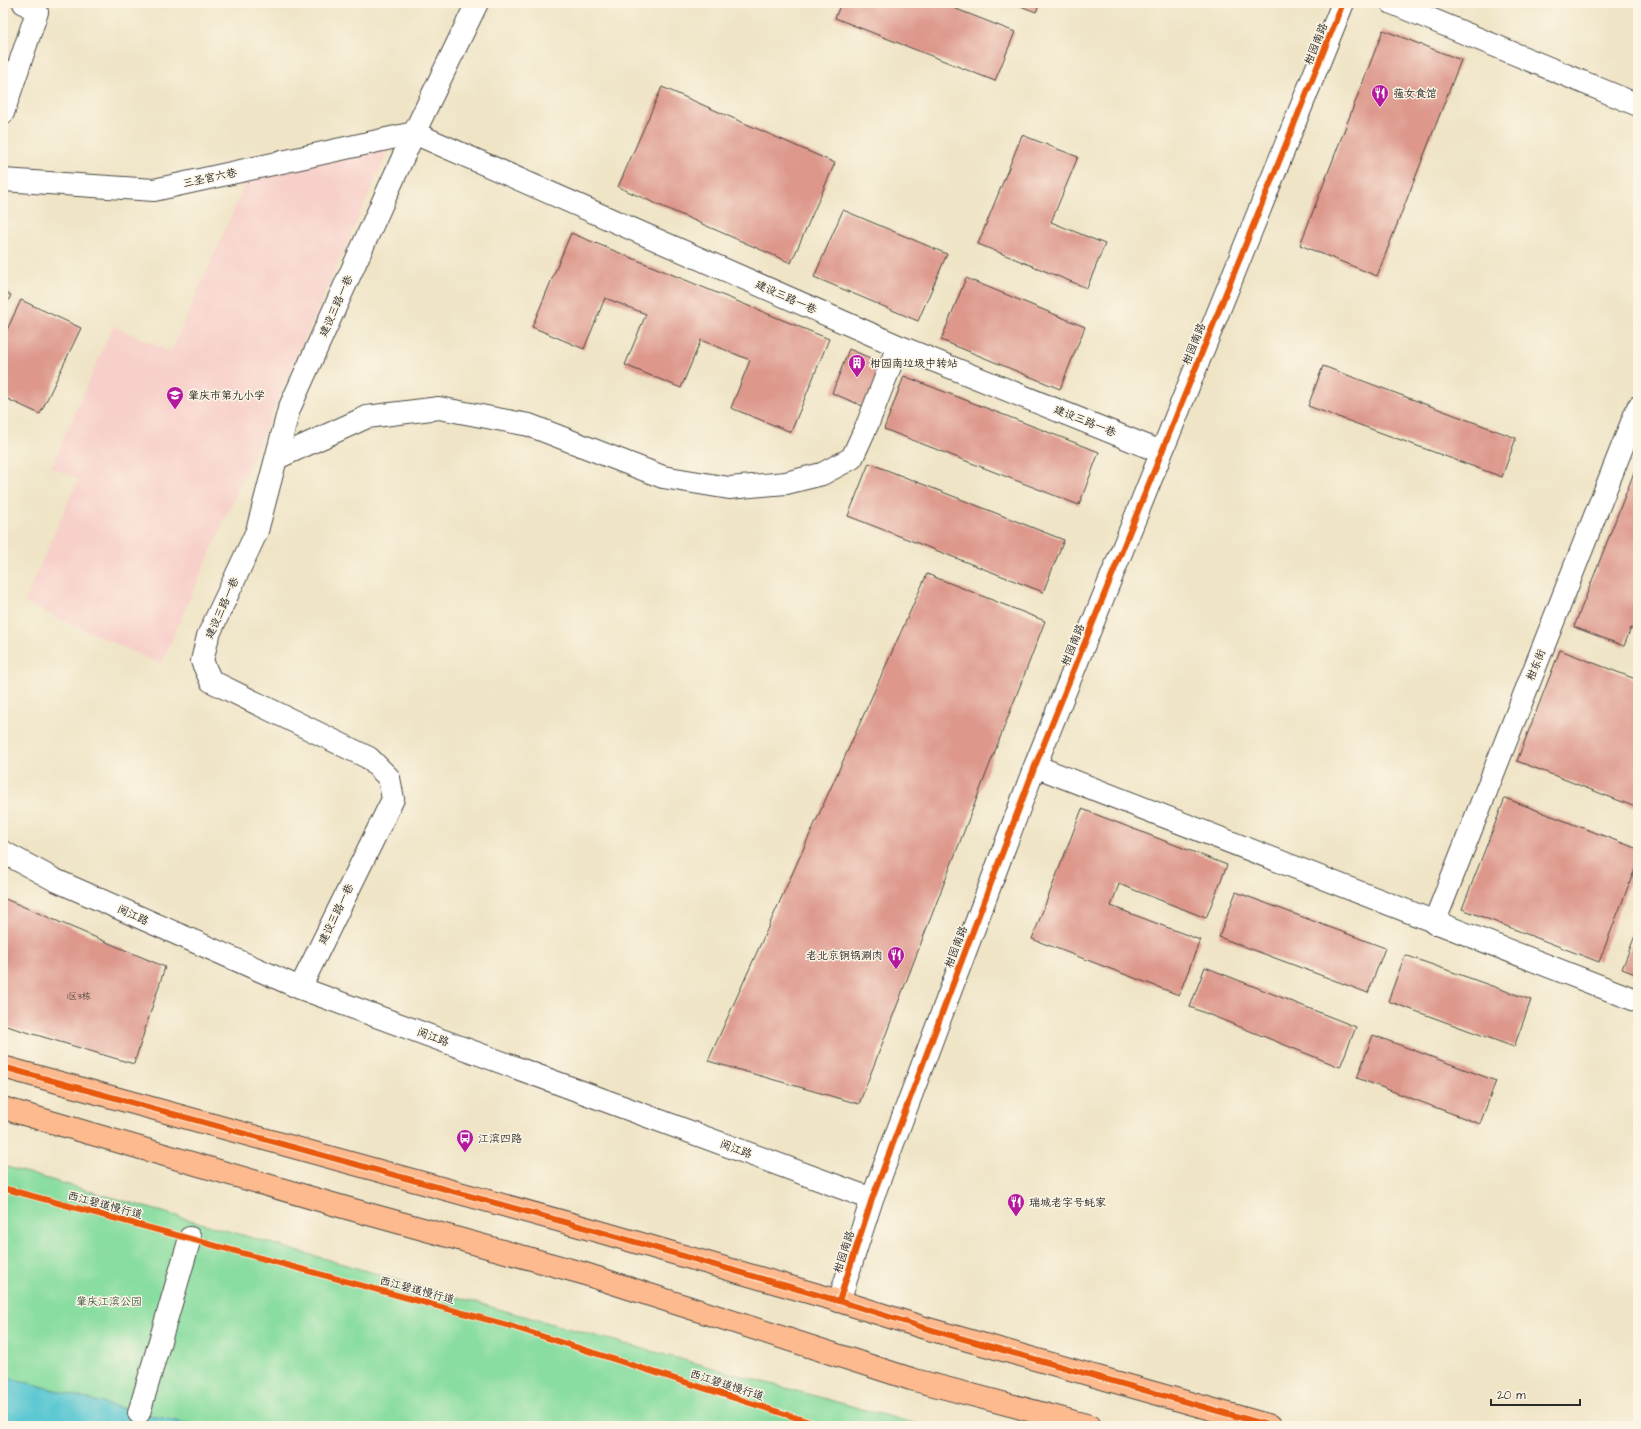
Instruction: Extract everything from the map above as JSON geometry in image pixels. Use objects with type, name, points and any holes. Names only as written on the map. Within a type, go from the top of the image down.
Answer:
[{"type":"main road","points":[[3,1067],[597,1231],[838,1301],[925,1328],[1271,1426]]},
{"type":"main road","points":[[3,1108],[343,1207],[582,1273],[911,1379],[1090,1426]]},
{"type":"street","points":[[3,113],[37,12],[24,3]]},
{"type":"street","name":"建设三路一巷","points":[[300,988],[393,800],[389,778],[369,758],[211,681],[202,661],[208,636],[257,532],[289,409],[414,133],[477,3]]},
{"type":"street","name":"柑园南路","points":[[838,1301],[872,1199],[1034,766],[1343,3]]},
{"type":"street","points":[[1392,3],[1638,105]]},
{"type":"street","name":"建设三路一巷","points":[[414,133],[898,346],[1162,452]]},
{"type":"street","name":"三圣宫六巷","points":[[3,180],[154,190],[414,133]]},
{"type":"street","points":[[277,458],[367,417],[439,408],[529,425],[663,476],[729,488],[786,483],[822,474],[852,458],[868,423],[898,346]]},
{"type":"street","name":"柑东街","points":[[1434,923],[1638,407]]},
{"type":"street","points":[[1034,766],[1434,923],[1638,1001]]},
{"type":"street","name":"阅江路","points":[[3,852],[55,880],[300,988],[872,1199]]},
{"type":"street","points":[[139,1413],[190,1238]]},
{"type":"shaded area","name":"肇庆市第九小学","points":[[394,137],[161,664],[24,603],[78,479],[51,467],[113,326],[171,352],[252,169]]},
{"type":"green space","name":"肇庆江滨公园","points":[[3,1166],[509,1312],[924,1426],[199,1426],[139,1413],[3,1376]]},
{"type":"water","points":[[3,1376],[139,1413],[199,1426],[3,1426]]},
{"type":"building","points":[[841,3],[941,3],[1015,32],[995,81],[835,18]]},
{"type":"building","points":[[1013,3],[1040,3],[1036,12]]},
{"type":"building","points":[[1383,30],[1461,60],[1377,276],[1300,245]]},
{"type":"building","points":[[662,87],[835,163],[791,263],[618,187]]},
{"type":"building","points":[[1022,135],[1078,157],[1051,222],[1105,244],[1087,288],[978,244]]},
{"type":"building","points":[[843,210],[947,254],[918,321],[814,277]]},
{"type":"building","points":[[571,233],[829,339],[791,432],[731,408],[750,360],[701,340],[681,388],[625,365],[646,314],[605,298],[584,349],[532,327]]},
{"type":"building","points":[[966,278],[1085,327],[1060,389],[941,340]]},
{"type":"building","points":[[3,291],[11,295],[3,312]]},
{"type":"building","points":[[21,300],[81,328],[40,414],[3,397],[3,338]]},
{"type":"building","name":"柑园南垃圾中转站","points":[[849,349],[882,363],[865,407],[832,393]]},
{"type":"building","points":[[1323,366],[1516,438],[1502,477],[1308,406]]},
{"type":"building","points":[[904,376],[1099,452],[1079,505],[884,429]]},
{"type":"building","points":[[1638,462],[1638,631],[1631,628],[1624,646],[1574,627]]},
{"type":"building","points":[[869,463],[1064,540],[1043,592],[848,516]]},
{"type":"building","points":[[927,574],[1045,621],[859,1104],[708,1061]]},
{"type":"building","points":[[1560,650],[1638,680],[1638,808],[1517,761]]},
{"type":"building","points":[[1505,798],[1638,849],[1638,861],[1599,962],[1462,909]]},
{"type":"building","points":[[1082,809],[1227,865],[1206,918],[1119,884],[1111,906],[1200,940],[1179,995],[1032,939]]},
{"type":"building","points":[[1236,892],[1385,948],[1368,993],[1219,937]]},
{"type":"building","points":[[3,898],[165,967],[134,1064],[3,1025]]},
{"type":"building","points":[[1638,928],[1638,975],[1622,969]]},
{"type":"building","points":[[1405,955],[1531,1000],[1514,1047],[1388,1001]]},
{"type":"building","points":[[1205,967],[1356,1027],[1340,1067],[1190,1007]]},
{"type":"building","points":[[1373,1035],[1496,1081],[1480,1124],[1357,1078]]},
{"type":"cycle path","points":[[839,1301],[872,1199],[1035,766],[1343,3]]},
{"type":"cycle path","points":[[3,1067],[597,1231],[839,1301],[925,1328],[1271,1426]]},
{"type":"cycle path","name":"西江碧道慢行道","points":[[3,1188],[507,1325],[822,1426]]},
{"type":"place","name":"蔃女食馆","points":[[1380,108]]},
{"type":"place","name":"柑园南垃圾中转站","points":[[857,378]]},
{"type":"place","name":"肇庆市第九小学","points":[[175,410]]},
{"type":"place","name":"老北京铜锅涮肉","points":[[896,970]]},
{"type":"place","name":"江滨四路","points":[[465,1153]]},
{"type":"place","name":"瑞城老字号蚝家","points":[[1016,1217]]}]
